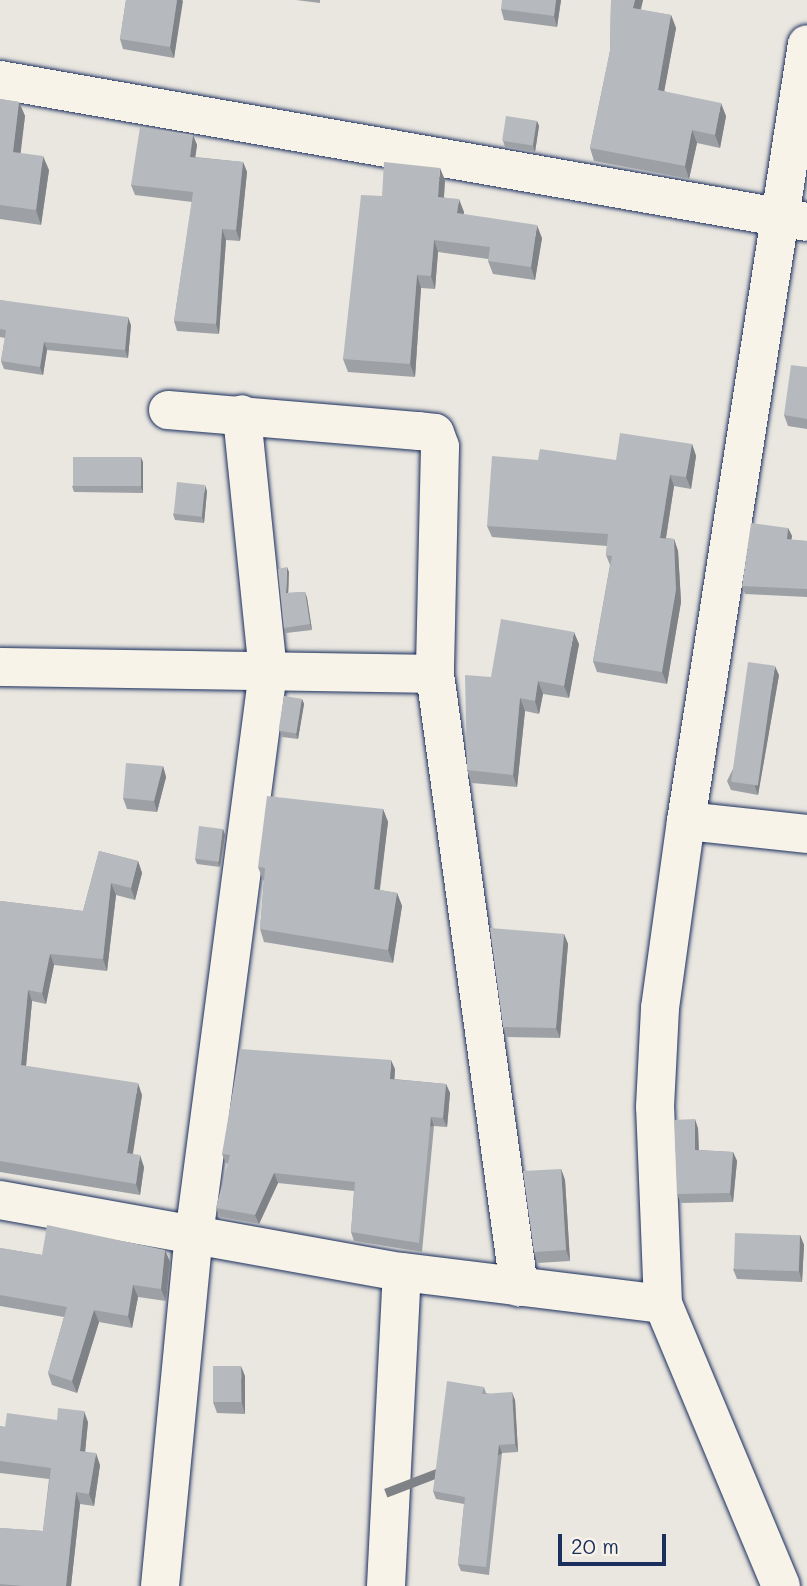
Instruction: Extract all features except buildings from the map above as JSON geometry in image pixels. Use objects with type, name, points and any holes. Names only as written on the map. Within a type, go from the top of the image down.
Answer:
[{"type":"street","points":[[781,1586],[663,1304],[655,1107],[660,1008],[686,821],[792,219],[807,44]]},
{"type":"street","points":[[0,80],[792,219]]},
{"type":"street","points":[[168,410],[242,414],[435,433],[440,447],[435,674],[519,1287]]},
{"type":"street","points":[[160,1586],[194,1236],[268,672],[242,414]]},
{"type":"street","points":[[0,667],[435,674]]},
{"type":"street","points":[[686,821],[807,834]]},
{"type":"street","points":[[0,1200],[402,1272],[663,1304]]},
{"type":"street","points":[[386,1586],[402,1272]]}]
